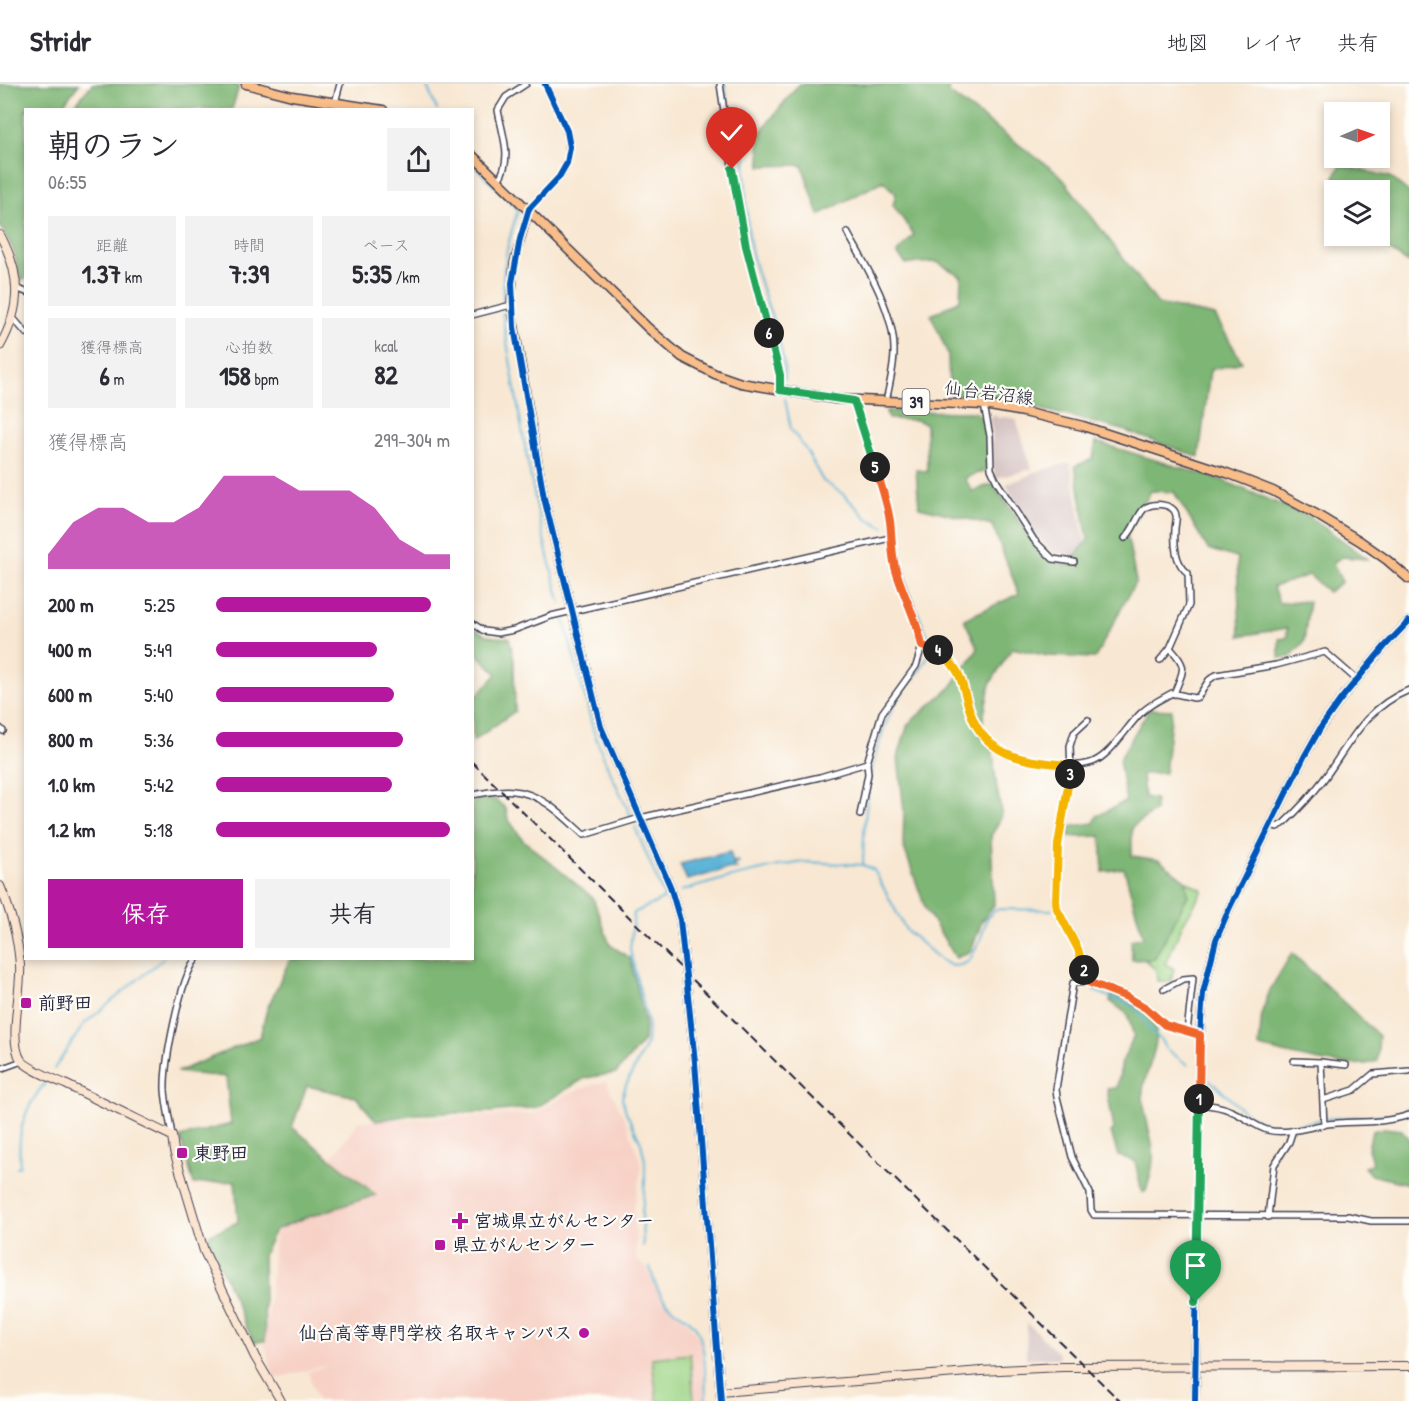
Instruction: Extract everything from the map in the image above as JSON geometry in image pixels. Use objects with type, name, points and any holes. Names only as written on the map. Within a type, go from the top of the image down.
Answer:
[{"type":"main road","points":[[246,84],[292,96],[369,108]]},
{"type":"main road","name":"仙台岩沼線","points":[[474,156],[648,328],[682,357],[715,374],[741,383],[854,401],[984,405],[1083,426],[1250,481],[1332,524],[1387,560],[1409,579]]},
{"type":"street","points":[[335,103],[340,84]]},
{"type":"street","points":[[499,179],[506,168],[507,156],[498,110],[506,97],[526,84]]},
{"type":"street","points":[[545,84],[567,131],[570,147],[567,163],[559,177],[529,209],[514,263],[512,305],[538,470],[571,611],[606,742],[670,886],[680,920],[696,1074],[721,1401]]},
{"type":"street","points":[[720,84],[740,220],[780,375],[780,390]]},
{"type":"street","points":[[847,232],[870,273],[888,316],[892,333],[894,353],[886,402]]},
{"type":"street","points":[[0,235],[13,266],[16,288],[13,318],[0,346]]},
{"type":"street","points":[[16,288],[24,291]]},
{"type":"street","points":[[474,314],[512,305]]},
{"type":"street","points":[[13,318],[24,331]]},
{"type":"street","points":[[854,401],[882,488],[900,582],[928,647],[939,651],[957,669],[962,679],[971,714],[986,740],[1012,756],[1042,763],[1071,765],[1094,762],[1106,753],[1143,711],[1174,693],[1184,669],[1181,660],[1170,648]]},
{"type":"street","points":[[984,405],[990,436],[993,475],[1034,540],[1053,559],[1074,562]]},
{"type":"street","points":[[1125,538],[1131,533],[1143,509],[1149,506],[1164,506],[1174,510],[1177,557],[1182,569],[1188,573],[1189,605],[1170,648],[1160,660]]},
{"type":"street","points":[[474,624],[491,633],[505,633],[571,611],[890,538]]},
{"type":"street","points":[[1196,1401],[1200,1035],[1206,979],[1216,940],[1270,825],[1321,727],[1357,680],[1409,621]]},
{"type":"street","points":[[861,815],[868,774],[867,764],[882,713],[928,647]]},
{"type":"street","points":[[1174,693],[1197,698],[1209,680],[1216,675],[1286,664],[1325,652],[1357,680]]},
{"type":"street","points":[[1270,825],[1277,827],[1283,824],[1315,791],[1352,736],[1377,708],[1409,690]]},
{"type":"street","points":[[1088,720],[1074,733],[1070,746],[1071,765],[1058,845],[1056,901],[1057,909],[1078,949],[1088,982]]},
{"type":"street","points":[[474,795],[513,790],[533,795],[545,802],[584,835],[640,818],[867,764]]},
{"type":"street","points":[[0,886],[13,917],[17,939],[20,994],[15,1032],[16,1044],[22,1060],[53,1078],[172,1136]]},
{"type":"street","points":[[195,960],[181,992],[165,1089],[174,1151],[204,1251],[250,1347],[281,1401]]},
{"type":"street","points":[[1187,1032],[1193,978]]},
{"type":"street","points":[[1164,989],[1183,979],[1206,979]]},
{"type":"street","points":[[1200,1035],[1165,1025],[1146,1008],[1127,997],[1088,982],[1073,983],[1056,1089],[1060,1117],[1072,1157],[1090,1193],[1092,1212],[1096,1216],[1348,1216],[1371,1221],[1409,1221]]},
{"type":"street","points":[[0,1069],[22,1060]]},
{"type":"street","points":[[1294,1061],[1346,1065]]},
{"type":"street","points":[[1321,1062],[1324,1125]]},
{"type":"street","points":[[1323,1101],[1354,1090],[1373,1074],[1409,1071]]},
{"type":"street","points":[[1199,1104],[1230,1110],[1269,1131],[1395,1119],[1409,1114]]},
{"type":"street","points":[[1268,1217],[1274,1165],[1289,1142],[1293,1130]]},
{"type":"street","points":[[720,1392],[981,1371],[1062,1367],[1409,1366]]},
{"type":"shaded area","points":[[995,415],[998,418],[1016,419],[1032,469],[996,478],[993,468],[992,431],[989,417]]},
{"type":"shaded area","points":[[1070,463],[1088,557],[1071,558],[1067,554],[1054,553],[1030,530],[1006,484],[1029,476],[1031,473]]},
{"type":"shaded area","name":"宮城県立がんセンター","points":[[606,1081],[627,1124],[642,1166],[634,1208],[637,1260],[646,1267],[662,1300],[689,1324],[701,1342],[705,1401],[318,1401],[308,1372],[333,1363],[274,1379],[265,1345],[275,1235],[359,1121],[535,1114],[569,1093]]},
{"type":"shaded area","points":[[1027,1323],[1059,1354],[1059,1358],[1026,1358]]},
{"type":"green space","points":[[0,84],[79,84],[61,108],[24,108],[24,279],[21,280],[13,249],[0,226]]},
{"type":"green space","points":[[92,84],[232,84],[239,87],[232,108],[73,107]]},
{"type":"green space","points":[[799,84],[947,84],[949,93],[1060,175],[1158,304],[1215,316],[1242,362],[1210,370],[1199,457],[1120,429],[1036,408],[949,393],[948,354],[931,315],[960,300],[961,276],[937,262],[906,264],[897,253],[914,235],[893,205],[896,194],[883,181],[819,215],[802,165],[761,166],[758,135]]},
{"type":"green space","points":[[1339,168],[1353,168],[1390,177],[1409,192],[1409,263],[1383,246],[1390,246],[1390,180],[1336,180],[1334,177]]},
{"type":"green space","points":[[886,411],[975,412],[987,423],[990,448],[987,470],[965,478],[972,491],[993,484],[1033,541],[1067,566],[1088,540],[1075,466],[1093,459],[1096,442],[1224,481],[1308,516],[1368,559],[1342,557],[1333,563],[1342,582],[1328,592],[1309,575],[1273,587],[1279,603],[1309,601],[1304,642],[1290,657],[1279,658],[1279,639],[1287,638],[1287,628],[1240,636],[1237,558],[1208,549],[1174,492],[1151,491],[1127,534],[1136,581],[1095,658],[1048,656],[1012,648],[990,684],[981,730],[992,743],[1002,816],[991,836],[994,905],[982,921],[971,951],[956,958],[926,910],[903,845],[904,811],[898,757],[908,724],[951,687],[978,649],[964,619],[1019,594],[992,525],[919,507],[916,470],[927,471],[926,424],[917,420],[888,419]]},
{"type":"green space","points":[[474,628],[490,636],[509,637],[514,659],[515,711],[474,740],[474,699],[497,674],[474,650]]},
{"type":"green space","points":[[1149,709],[1172,710],[1165,773],[1142,774],[1144,797],[1155,799],[1155,811],[1132,827],[1132,856],[1159,860],[1186,881],[1188,895],[1154,959],[1132,960],[1131,940],[1143,937],[1124,868],[1103,872],[1101,836],[1070,837],[1068,827],[1094,823],[1097,816],[1126,801],[1119,760]]},
{"type":"green space","points":[[478,799],[495,799],[506,809],[508,819],[523,840],[593,898],[610,945],[630,958],[645,1022],[644,1041],[616,1073],[585,1078],[537,1107],[490,1112],[416,1114],[376,1121],[356,1097],[307,1086],[292,1127],[376,1195],[275,1230],[263,1255],[265,1341],[253,1342],[207,1236],[238,1222],[235,1181],[194,1184],[180,1137],[231,1124],[226,1077],[177,1072],[260,1037],[267,1009],[290,960],[474,960],[474,802]]},
{"type":"green space","points":[[1186,881],[1203,890],[1183,924],[1165,964],[1174,969],[1171,981],[1157,981],[1156,970],[1145,960],[1154,959],[1188,895]]},
{"type":"green space","points":[[1292,953],[1379,1036],[1377,1061],[1365,1064],[1335,1063],[1259,1047],[1262,1012],[1270,990]]},
{"type":"green space","points":[[1112,994],[1143,1012],[1155,1028],[1156,1042],[1143,1091],[1153,1156],[1146,1191],[1142,1193],[1135,1161],[1118,1156],[1111,1132],[1114,1129],[1107,1089],[1117,1088],[1122,1062],[1134,1036],[1127,1014],[1110,1001]]},
{"type":"green space","points":[[1384,1128],[1402,1130],[1409,1139],[1409,1184],[1371,1175],[1364,1167],[1373,1165],[1368,1149],[1372,1131]]},
{"type":"green space","points":[[690,1354],[694,1401],[657,1401],[652,1358]]},
{"type":"water","points":[[730,852],[733,862],[738,861],[739,863],[733,865],[737,869],[732,870],[731,868],[687,880],[680,864]]},
{"type":"waterway","points":[[426,84],[436,108]]},
{"type":"waterway","points":[[725,84],[730,120],[743,132],[751,248],[779,341],[785,379]]},
{"type":"waterway","points":[[474,166],[518,210],[506,255],[503,302]]},
{"type":"waterway","points":[[502,313],[542,533],[561,604]]},
{"type":"waterway","points":[[785,399],[791,429],[823,481],[843,494],[868,519],[884,527]]},
{"type":"waterway","points":[[894,533],[907,589]]},
{"type":"waterway","points":[[863,865],[867,803],[879,742],[895,704],[924,665],[930,650],[926,630],[909,594]]},
{"type":"waterway","points":[[564,620],[594,733],[631,816]]},
{"type":"waterway","points":[[635,827],[665,898],[634,913],[630,950],[648,1023],[647,1043],[622,1098],[641,1143],[645,1161],[643,1246]]},
{"type":"waterway","points":[[681,891],[727,878],[804,862],[863,865],[874,870],[906,930],[941,960],[952,966],[969,961],[980,941],[987,918],[994,911],[1000,909],[1052,910]]},
{"type":"waterway","points":[[1066,919],[1082,947],[1092,980]]},
{"type":"waterway","points":[[54,1069],[84,1024],[162,960]]},
{"type":"waterway","points":[[1093,987],[1095,991],[1130,1005],[1139,1012],[1148,1028],[1161,1040],[1165,1048],[1188,1065]]},
{"type":"waterway","points":[[1208,1079],[1243,1111],[1262,1122],[1287,1126],[1320,1120]]},
{"type":"waterway","points":[[17,1167],[20,1166],[19,1154],[23,1122],[31,1103],[45,1083]]},
{"type":"waterway","points":[[1326,1119],[1398,1114],[1409,1107]]},
{"type":"waterway","points":[[650,1267],[656,1286],[663,1297],[671,1307],[691,1321],[699,1334],[705,1362],[706,1401]]},
{"type":"railway","points":[[474,764],[1120,1401]]},
{"type":"cycle path","points":[[545,84],[567,131],[570,147],[567,163],[559,177],[529,209],[520,239],[512,283],[514,327],[544,498],[601,727],[670,886],[680,920],[695,1062],[721,1401]]},
{"type":"cycle path","points":[[1195,1401],[1200,1035],[1203,993],[1216,940],[1229,909],[1321,727],[1341,699],[1409,621]]},
{"type":"place","name":"前野田","points":[[26,1003]]},
{"type":"place","name":"東野田","points":[[182,1153]]},
{"type":"place","name":"宮城県立がんセンター","points":[[460,1221]]},
{"type":"place","name":"県立がんセンター","points":[[440,1245]]},
{"type":"place","name":"仙台高等専門学校 名取キャンパス","points":[[584,1333]]},
{"type":"route","points":[[732,169],[746,246],[780,375],[780,390],[854,401],[882,488],[890,522],[890,538],[895,565],[919,628],[922,646],[933,647],[957,669],[962,679],[971,714],[986,740],[1012,756],[1042,763],[1071,765],[1058,845],[1056,901],[1057,909],[1078,949],[1088,982],[1127,997],[1146,1008],[1165,1025],[1200,1035],[1196,1302]]}]
